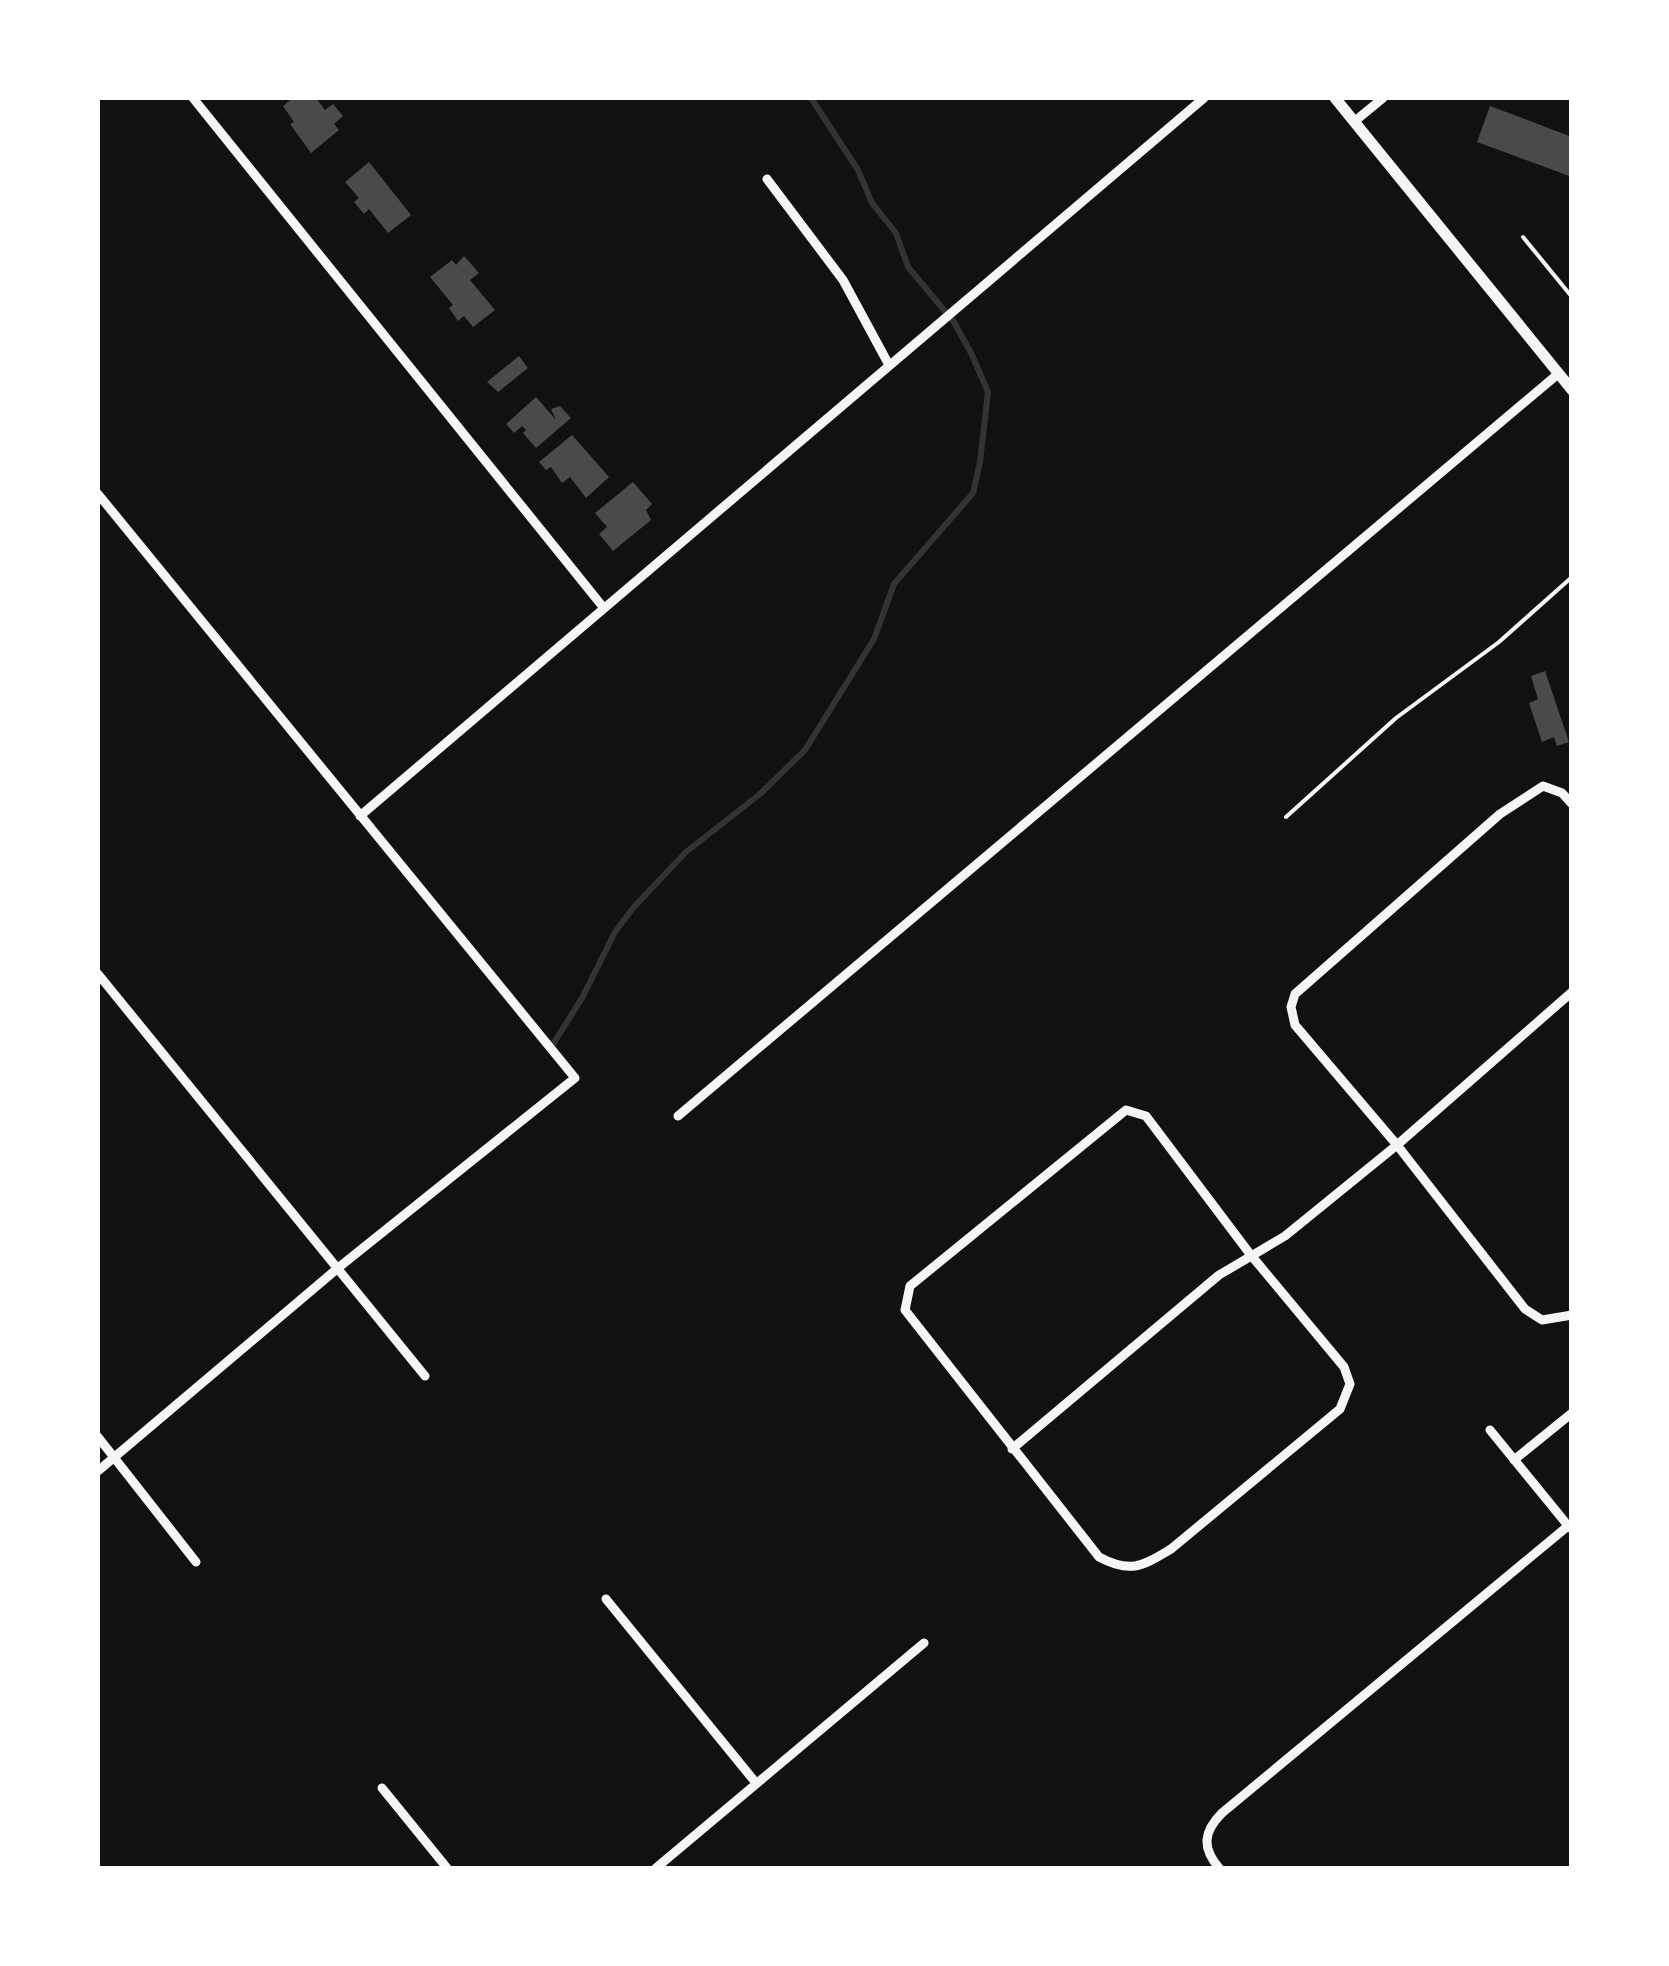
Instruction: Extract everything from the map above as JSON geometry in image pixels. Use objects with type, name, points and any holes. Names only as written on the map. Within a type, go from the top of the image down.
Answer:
[{"type":"street","points":[[193,98],[603,608]]},
{"type":"street","points":[[360,816],[1204,98]]},
{"type":"street","points":[[678,1116],[1567,381],[1336,98]]},
{"type":"street","points":[[1355,121],[1383,98]]},
{"type":"street","points":[[767,179],[843,280],[889,364]]},
{"type":"street","points":[[98,494],[575,1078],[338,1268],[98,1472]]},
{"type":"street","points":[[1572,804],[1562,793],[1543,786],[1500,814],[1294,994],[1291,1008],[1295,1025],[1397,1144],[1525,1309],[1542,1320],[1572,1315]]},
{"type":"street","points":[[98,974],[426,1376]]},
{"type":"street","points":[[1012,1449],[1219,1275],[1285,1236],[1572,992]]},
{"type":"street","points":[[1126,1110],[1146,1116],[1250,1254],[1344,1367],[1350,1384],[1340,1408],[1172,1549],[1143,1565],[1120,1568],[1099,1557],[1012,1449],[905,1310],[910,1286],[1126,1110]]},
{"type":"street","points":[[1514,1460],[1572,1412]]},
{"type":"street","points":[[1219,1868],[1208,1855],[1207,1833],[1222,1812],[1570,1528],[1490,1430]]},
{"type":"street","points":[[98,1437],[196,1562]]},
{"type":"street","points":[[606,1599],[756,1783]]},
{"type":"street","points":[[656,1868],[924,1642]]},
{"type":"street","points":[[382,1788],[447,1868]]},
{"type":"lane","points":[[1523,236],[1572,297]]},
{"type":"lane","points":[[1286,817],[1396,718],[1499,642],[1572,577]]},
{"type":"building","points":[[293,98],[316,98],[325,110],[333,104],[343,116],[334,124],[339,130],[311,153],[290,124],[294,122],[283,106]]},
{"type":"building","points":[[1490,106],[1572,137],[1572,177],[1477,142]]},
{"type":"building","points":[[369,162],[411,215],[388,233],[369,209],[364,214],[354,202],[359,198],[345,182]]},
{"type":"building","points":[[464,256],[479,273],[470,280],[495,310],[473,327],[464,316],[458,321],[449,308],[453,305],[430,277],[452,260],[456,265]]},
{"type":"building","points":[[519,356],[528,368],[498,392],[487,382]]},
{"type":"building","points":[[536,397],[556,420],[551,409],[560,406],[571,418],[536,448],[522,426],[514,433],[506,424]]},
{"type":"building","points":[[572,435],[609,477],[586,498],[570,477],[562,483],[551,467],[546,470],[539,462]]},
{"type":"building","points":[[633,482],[652,504],[646,510],[651,520],[613,551],[599,534],[607,527],[595,513]]},
{"type":"building","points":[[1545,671],[1569,742],[1557,746],[1554,737],[1542,742],[1529,703],[1538,699],[1531,676]]},
{"type":"waterway","points":[[550,1049],[582,998],[615,932],[633,908],[686,852],[760,794],[805,750],[874,639],[894,584],[973,493],[988,392],[954,322],[908,267],[896,233],[872,203],[858,170],[811,98]]}]
